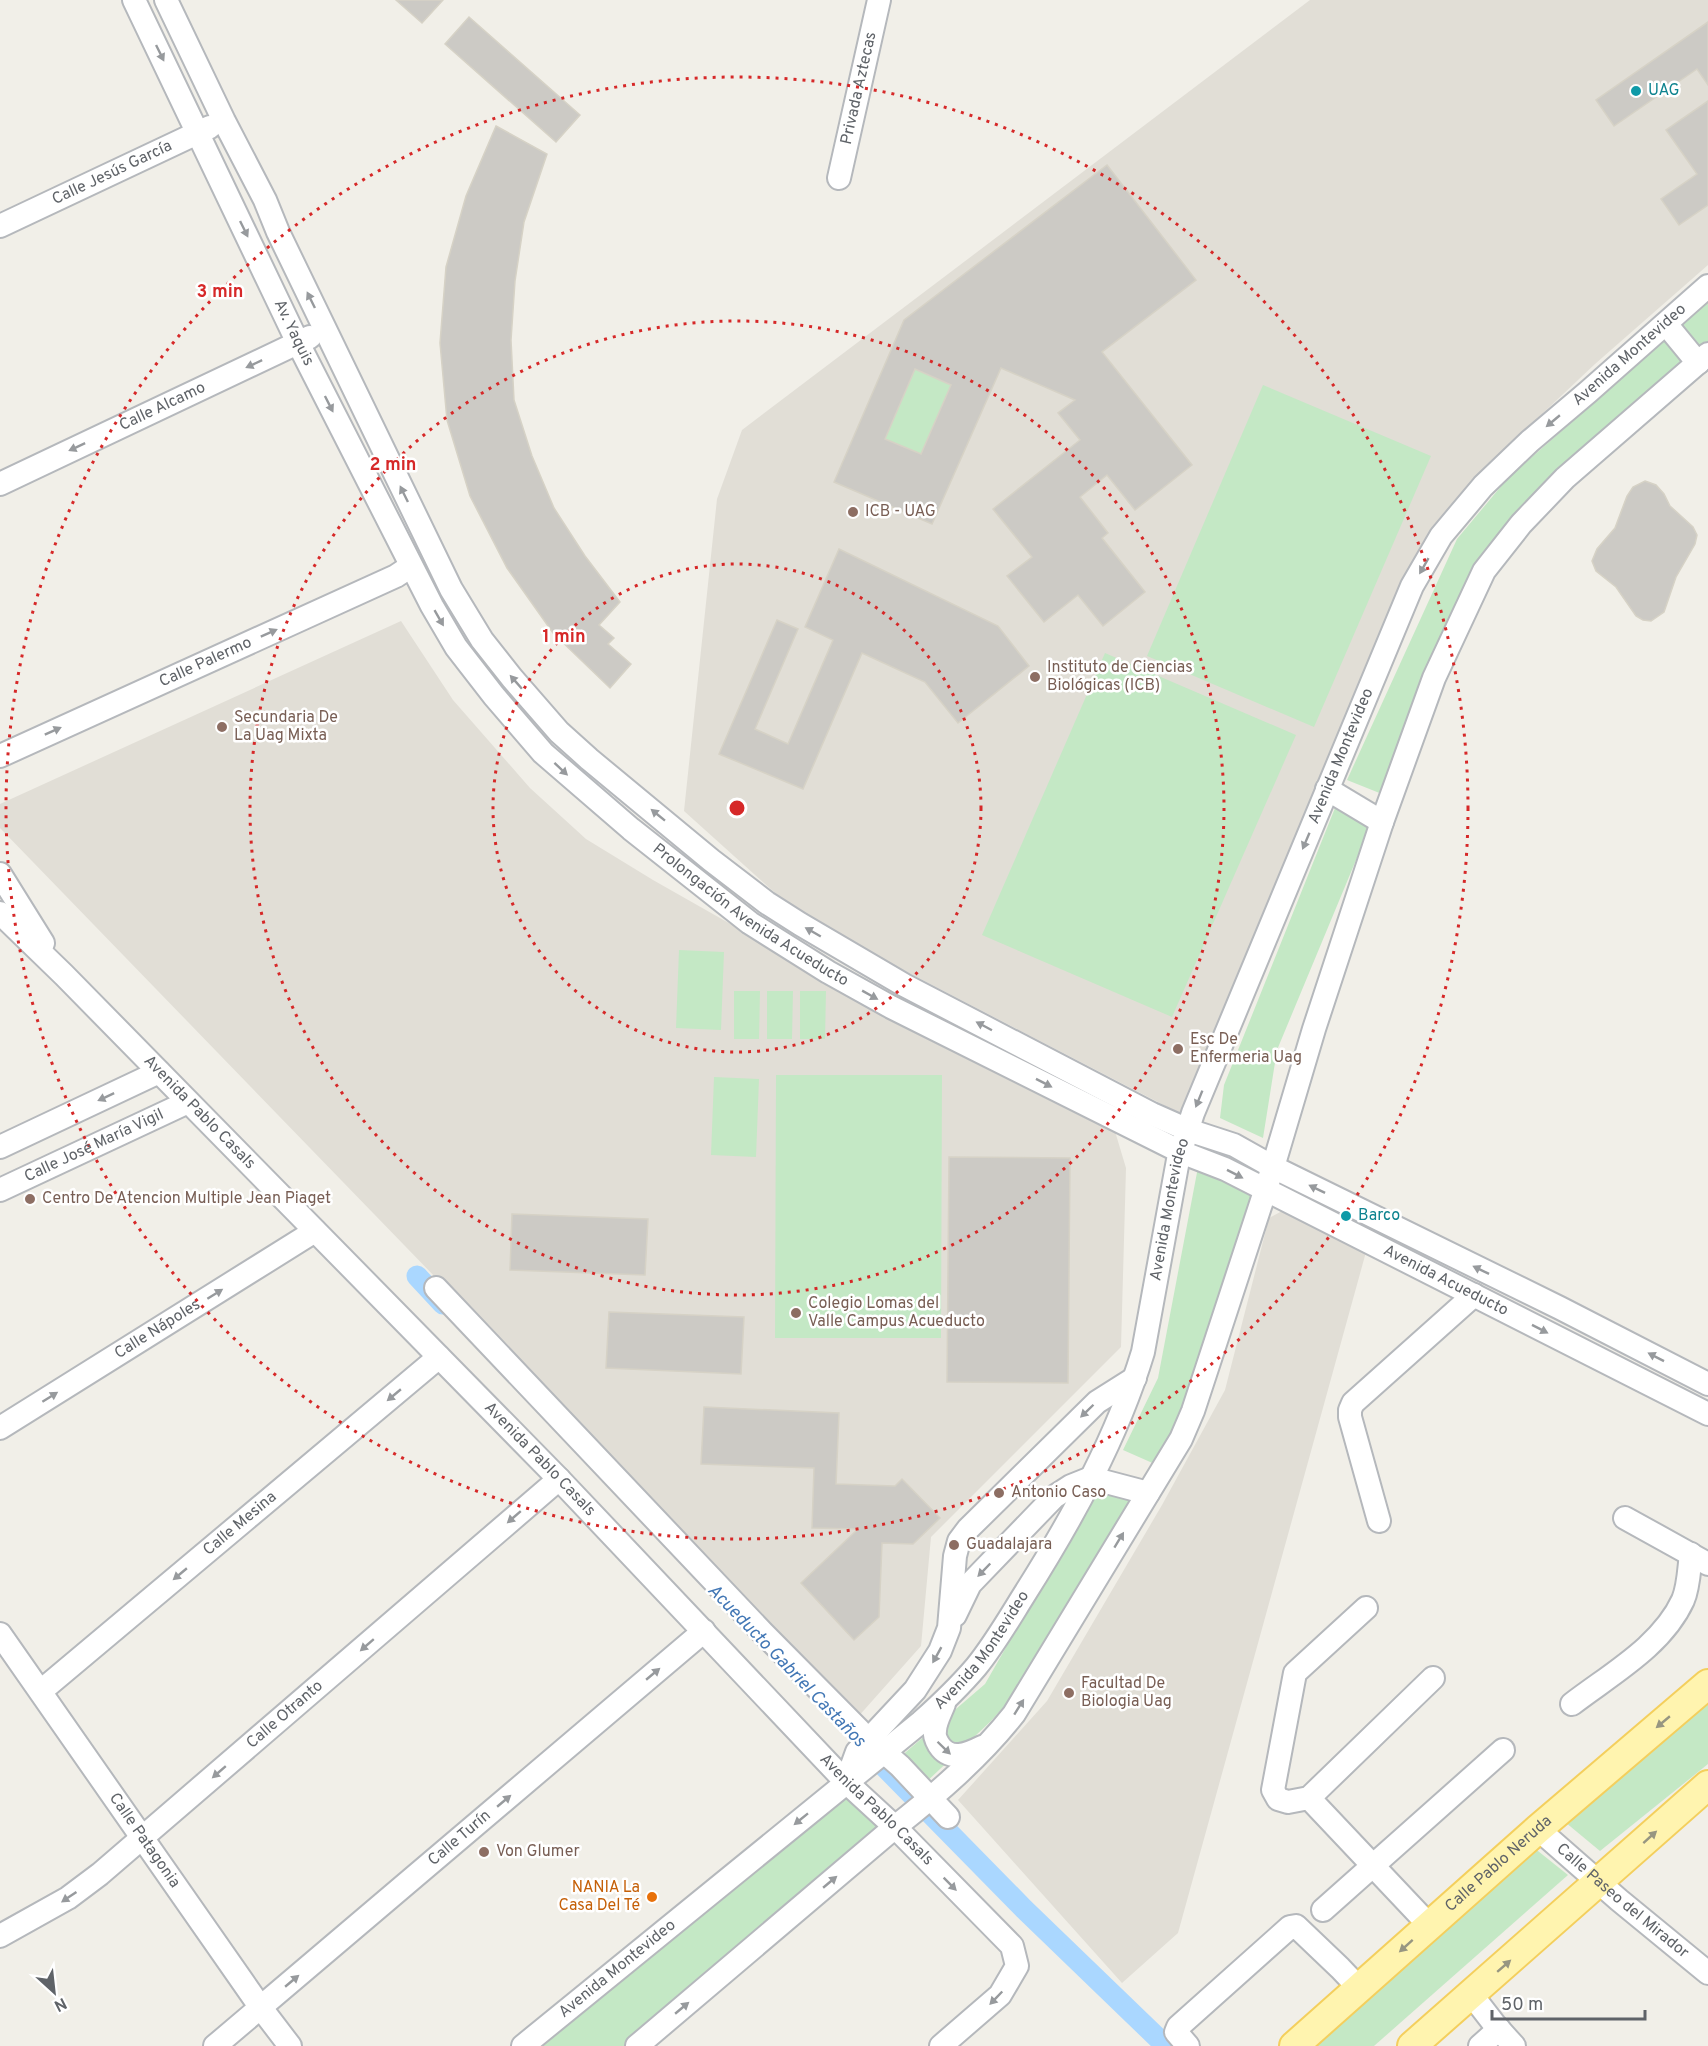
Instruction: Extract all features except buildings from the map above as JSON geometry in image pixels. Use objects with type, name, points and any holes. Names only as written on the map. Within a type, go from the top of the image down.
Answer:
[{"type":"main road","name":"Calle Pablo Neruda","points":[[1294,2046],[1538,1829],[1708,1684]]},
{"type":"main road","points":[[1412,2046],[1708,1785]]},
{"type":"street","name":"Av. Yaquis","points":[[134,0],[298,343],[411,566]]},
{"type":"street","name":"Av. Yaquis","points":[[166,0],[265,200],[278,232],[430,547]]},
{"type":"street","name":"Privada Aztecas","points":[[839,178],[879,0]]},
{"type":"street","name":"Calle Jesús García","points":[[0,226],[224,121]]},
{"type":"street","name":"Avenida Montevideo","points":[[877,1746],[946,1699],[977,1666],[1053,1550],[1091,1478],[1135,1378],[1143,1352],[1181,1152],[1188,1130],[1412,586],[1441,536],[1483,486],[1530,441],[1708,286]]},
{"type":"street","points":[[637,2046],[931,1798],[992,1743],[1014,1714],[1148,1493],[1193,1411],[1266,1190],[1314,1029],[1382,822],[1434,678],[1484,571],[1521,524],[1565,478],[1703,359],[1666,324]]},
{"type":"street","name":"Calle Alcamo","points":[[0,484],[325,330]]},
{"type":"street","name":"Prolongación Avenida Acueducto","points":[[430,547],[451,589],[482,640],[559,732],[711,860],[767,903],[904,985],[1129,1102],[1188,1130]]},
{"type":"street","name":"Prolongación Avenida Acueducto","points":[[411,566],[456,647],[543,753],[631,829],[750,923],[818,966],[891,1007],[1181,1152]]},
{"type":"street","name":"Calle Palermo","points":[[0,756],[386,581],[411,566]]},
{"type":"street","points":[[1328,789],[1382,822]]},
{"type":"street","name":"Avenida Pablo Casals","points":[[0,874],[9,920],[559,1479],[846,1782],[895,1827],[1012,1946],[1017,1966],[1000,1995],[941,2046]]},
{"type":"street","points":[[750,923],[767,903]]},
{"type":"street","points":[[0,1147],[159,1072]]},
{"type":"street","name":"Calle José María Vigil","points":[[0,1190],[188,1102]]},
{"type":"street","name":"Avenida Acueducto","points":[[1188,1130],[1234,1145],[1273,1167],[1560,1308],[1708,1384]]},
{"type":"street","name":"Avenida Acueducto","points":[[1181,1152],[1217,1166],[1266,1190],[1708,1414]]},
{"type":"street","name":"Calle Nápoles","points":[[0,1428],[315,1231]]},
{"type":"street","points":[[1421,1269],[1432,1246]]},
{"type":"street","points":[[436,1288],[731,1599],[877,1746],[900,1766],[948,1817]]},
{"type":"street","points":[[1379,1521],[1350,1410],[1353,1403],[1474,1295]]},
{"type":"street","name":"Calle Mesina","points":[[41,1691],[439,1357]]},
{"type":"street","points":[[949,1628],[955,1556],[959,1541],[968,1529],[1097,1402],[1135,1378]]},
{"type":"street","points":[[846,1782],[857,1752],[877,1746],[915,1690],[940,1650],[970,1584],[1054,1497],[1071,1486],[1091,1478],[1148,1493]]},
{"type":"street","name":"Calle Otranto","points":[[0,1936],[68,1898],[100,1874],[559,1479]]},
{"type":"street","points":[[1572,1704],[1643,1650],[1673,1619],[1700,1559],[1625,1518]]},
{"type":"street","points":[[1366,1608],[1295,1673],[1273,1790],[1278,1799],[1288,1802],[1309,1798],[1433,1678]]},
{"type":"street","name":"Calle Turín","points":[[215,2046],[704,1631]]},
{"type":"street","name":"Calle Patagonia","points":[[0,1634],[261,2008],[290,2046]]},
{"type":"street","points":[[946,1699],[935,1729],[936,1739],[942,1749],[951,1755],[963,1755],[992,1743]]},
{"type":"street","points":[[1323,1910],[1503,1750]]},
{"type":"street","name":"Avenida Montevideo","points":[[523,2046],[846,1782]]},
{"type":"street","points":[[1309,1798],[1429,1925]]},
{"type":"street","name":"Calle Paseo del Mirador","points":[[1538,1829],[1708,1973]]},
{"type":"street","points":[[1188,2046],[1177,2036],[1178,2027],[1290,1927],[1296,1926],[1359,1988]]},
{"type":"street","points":[[1472,1994],[1515,2046]]},
{"type":"street","points":[[1480,2046],[1499,2029]]},
{"type":"shaded area","name":"Instituto de Ciencias Biológicas (ICB)","points":[[1310,0],[1708,0],[1708,265],[1595,364],[1525,430],[1474,482],[1430,542],[1181,1114],[803,918],[684,811],[717,499],[742,430]]},
{"type":"shaded area","points":[[401,621],[453,700],[530,788],[586,839],[653,880],[896,1018],[1114,1128],[1126,1168],[1121,1347],[931,1537],[921,1646],[857,1718],[437,1279],[0,828],[0,804]]},
{"type":"shaded area","points":[[1284,1210],[1366,1252],[1178,1933],[1122,1983],[958,1800],[1047,1701],[1162,1505],[1225,1390],[1269,1218]]},
{"type":"green space","points":[[1708,302],[1708,347],[1522,512],[1382,794],[1347,780],[1457,539],[1508,478]]},
{"type":"green space","points":[[915,369],[951,385],[921,454],[885,439]]},
{"type":"green space","points":[[1263,385],[1431,456],[1314,727],[1147,656]]},
{"type":"green space","points":[[1105,653],[1296,735],[1172,1017],[982,935]]},
{"type":"green space","points":[[1337,803],[1371,824],[1277,1050],[1263,1138],[1220,1118],[1224,1085]]},
{"type":"green space","points":[[679,950],[724,952],[721,1030],[676,1028]]},
{"type":"green space","points":[[734,991],[760,991],[759,1039],[734,1039]]},
{"type":"green space","points":[[767,991],[793,991],[792,1039],[767,1039]]},
{"type":"green space","points":[[800,991],[826,991],[825,1039],[800,1039]]},
{"type":"green space","points":[[776,1075],[942,1075],[941,1338],[775,1338]]},
{"type":"green space","points":[[714,1077],[759,1079],[756,1157],[711,1155]]},
{"type":"green space","points":[[1199,1162],[1254,1191],[1204,1370],[1157,1465],[1123,1450],[1158,1378]]},
{"type":"green space","points":[[1099,1485],[1140,1496],[1036,1671],[991,1721],[922,1786],[899,1758],[985,1684]]},
{"type":"green space","points":[[1708,1703],[1708,1764],[1600,1851],[1565,1822]]},
{"type":"green space","points":[[842,1793],[882,1828],[629,2046],[543,2046],[648,1954]]},
{"type":"green space","points":[[1533,1847],[1568,1875],[1374,2046],[1306,2046]]},
{"type":"waterway","name":"Acueducto Gabriel Castaños","points":[[417,1276],[443,1304]]},
{"type":"waterway","name":"Acueducto Gabriel Castaños","points":[[864,1746],[1024,1909],[1166,2046]]},
{"type":"place","name":"UAG","points":[[1636,91]]},
{"type":"place","name":"ICB - UAG","points":[[853,512]]},
{"type":"place","name":"Instituto de Ciencias Biológicas (ICB)","points":[[1035,677]]},
{"type":"place","name":"Secundaria De La Uag Mixta","points":[[222,727]]},
{"type":"place","name":"Esc De Enfermeria Uag","points":[[1178,1049]]},
{"type":"place","name":"Centro De Atencion Multiple Jean Piaget","points":[[30,1199]]},
{"type":"place","name":"Barco","points":[[1346,1216]]},
{"type":"place","name":"Colegio Lomas del Valle Campus Acueducto","points":[[796,1313]]},
{"type":"place","name":"Antonio Caso","points":[[999,1493]]},
{"type":"place","name":"Guadalajara","points":[[954,1545]]},
{"type":"place","name":"Facultad De Biologia Uag","points":[[1069,1693]]},
{"type":"place","name":"Von Glumer","points":[[484,1852]]},
{"type":"place","name":"NANIA La Casa Del Té","points":[[652,1897]]}]
